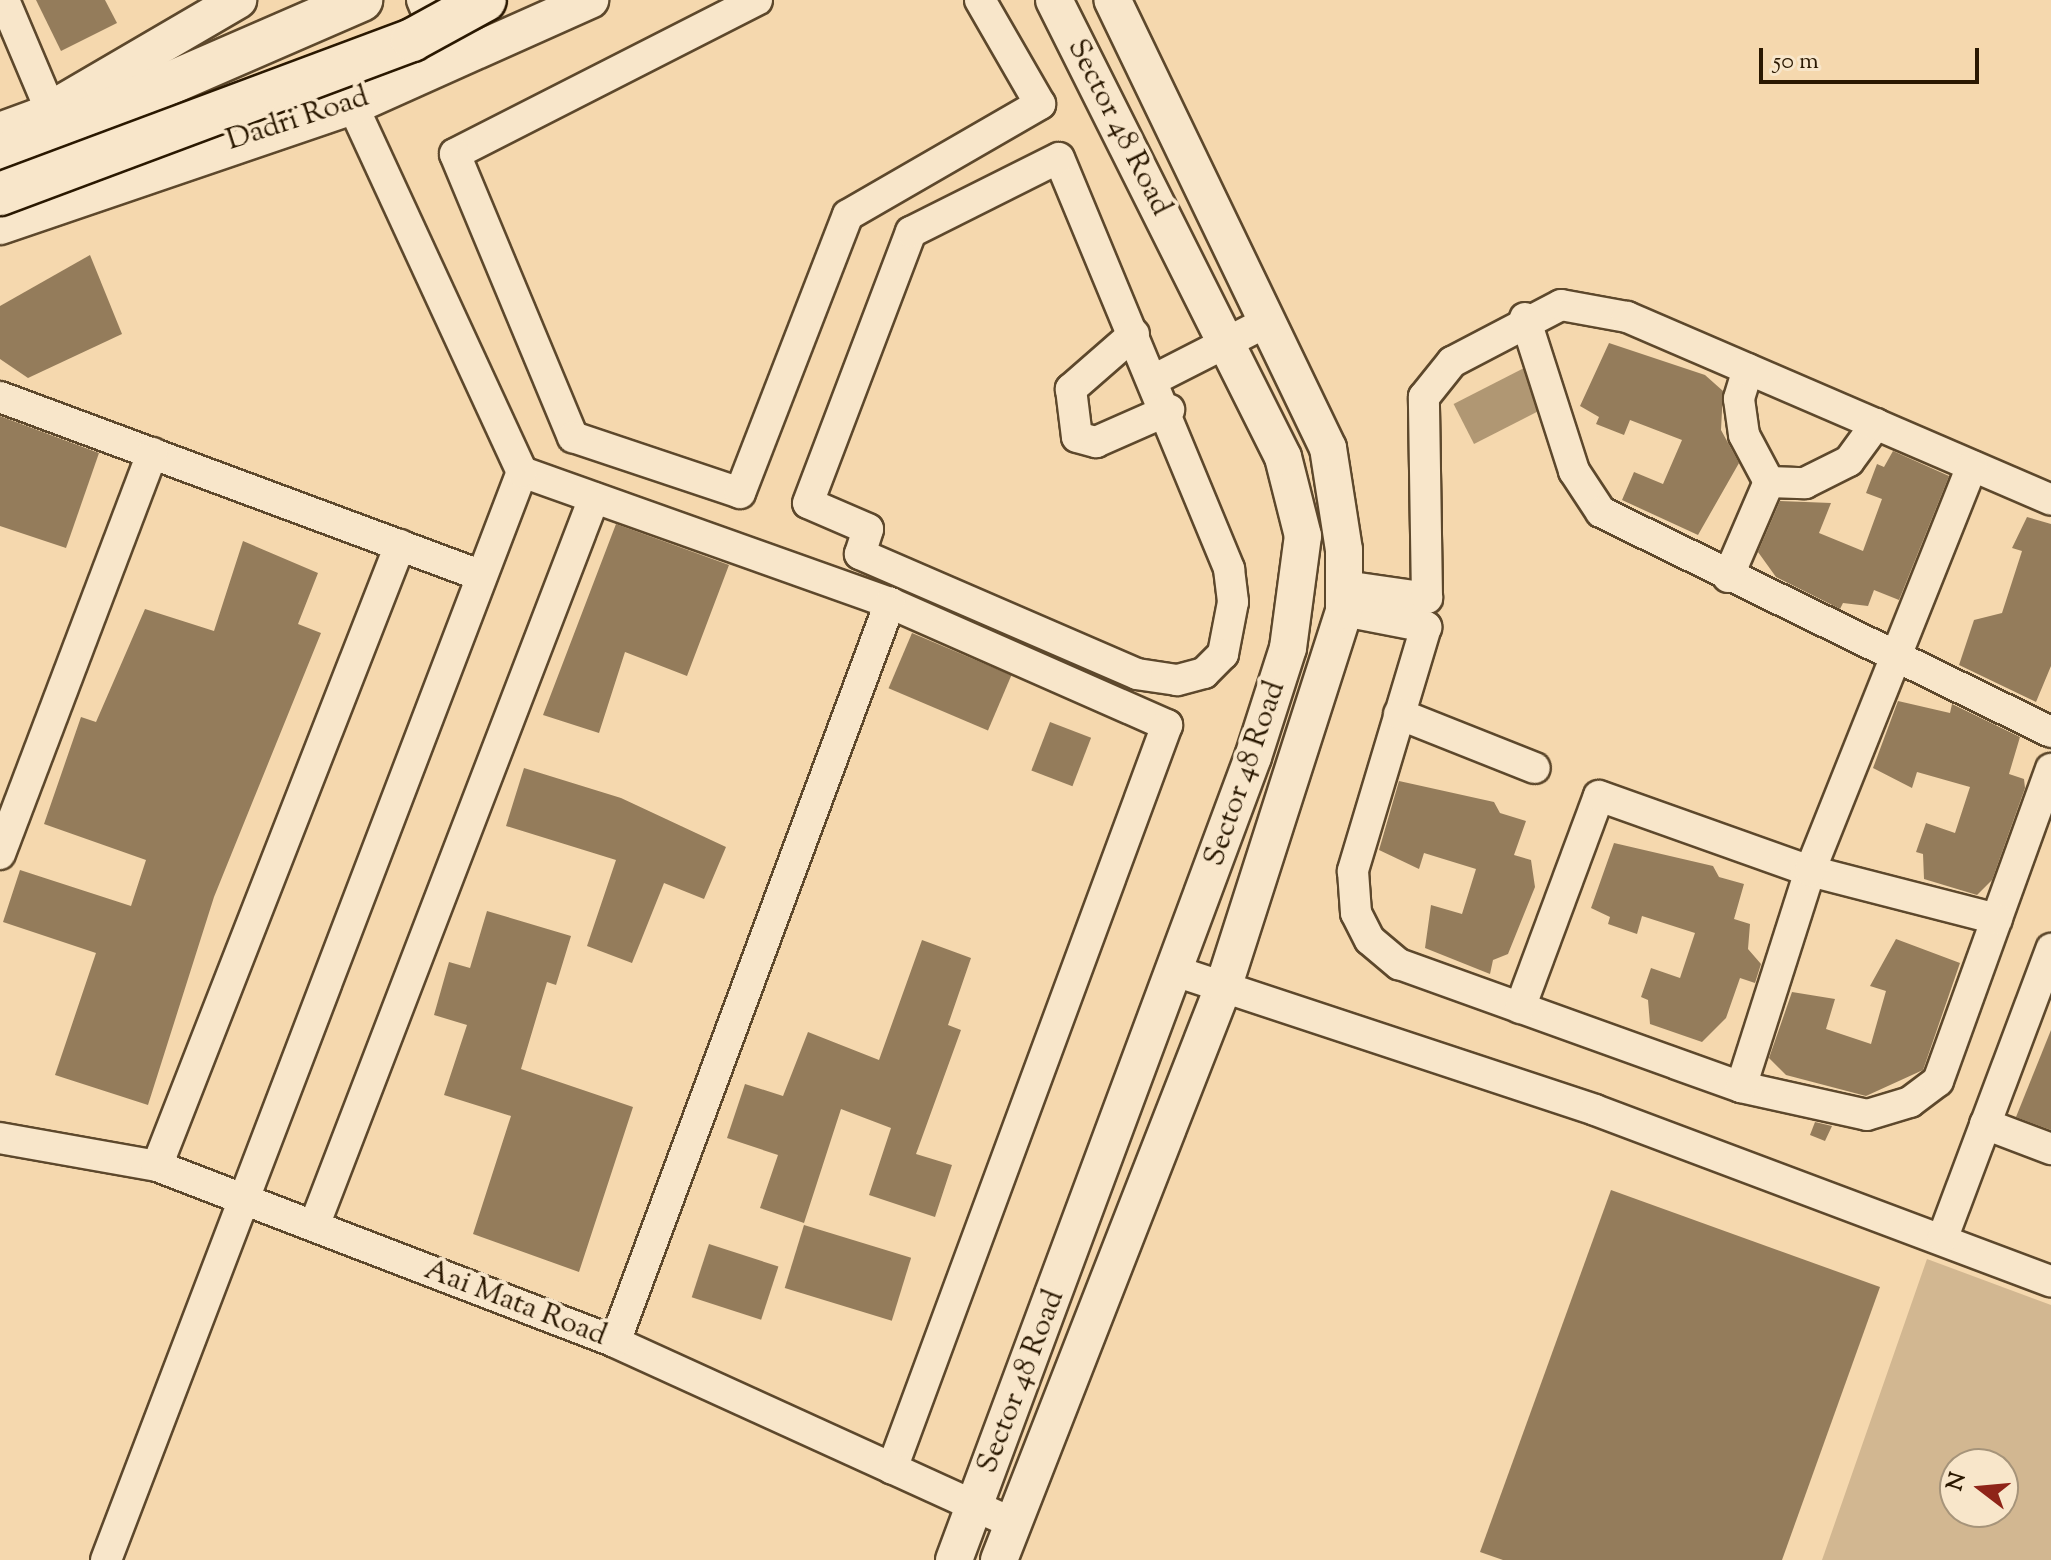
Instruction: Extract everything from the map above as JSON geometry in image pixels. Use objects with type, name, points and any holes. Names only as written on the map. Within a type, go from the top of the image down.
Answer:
[{"type":"main road","points":[[0,157],[361,0]]},
{"type":"main road","points":[[0,194],[412,40],[485,0]]},
{"type":"street","points":[[4,0],[50,109]]},
{"type":"street","points":[[0,131],[50,109],[238,0]]},
{"type":"street","points":[[422,0],[449,63]]},
{"type":"street","name":"Dadri Road","points":[[0,226],[353,106],[590,0]]},
{"type":"street","points":[[757,0],[455,154],[573,437],[740,493],[848,215],[1040,104],[990,3]]},
{"type":"street","name":"Sector 48 Road","points":[[954,1560],[1178,972],[1258,744],[1299,593],[1297,496],[1226,343],[1054,0]]},
{"type":"street","name":"Sector 48 Road","points":[[999,1560],[1224,985],[1344,598],[1328,448],[1112,0]]},
{"type":"street","points":[[353,106],[522,472],[890,603],[1167,725],[892,1469]]},
{"type":"street","points":[[1059,158],[1134,334],[1169,410],[1229,569],[1233,602],[1223,654],[1204,673],[1177,680],[1137,674],[860,554],[868,529],[808,503],[911,232],[1059,158]]},
{"type":"street","points":[[1344,598],[1427,598],[1424,397],[1452,362],[1525,318],[1561,305],[1591,305],[2051,500]]},
{"type":"street","points":[[1525,318],[1582,491],[1627,529],[2051,732]]},
{"type":"street","points":[[1155,379],[1269,321]]},
{"type":"street","points":[[1134,334],[1071,389],[1067,400],[1077,437],[1096,442],[1169,410]]},
{"type":"street","points":[[1748,369],[1739,399],[1744,435],[1769,482]]},
{"type":"street","points":[[0,397],[482,576]]},
{"type":"street","points":[[1769,482],[1805,483],[1849,461],[1876,424]]},
{"type":"street","points":[[0,854],[152,453]]},
{"type":"street","points":[[1741,1087],[1810,871],[1898,658],[1972,466]]},
{"type":"street","points":[[106,1560],[522,472]]},
{"type":"street","points":[[1728,577],[1769,482]]},
{"type":"street","points":[[314,1226],[594,498]]},
{"type":"street","points":[[157,1166],[400,545]]},
{"type":"street","points":[[1344,598],[1426,627],[1353,871],[1356,913],[1370,940],[1399,964],[1741,1087],[1867,1115],[1910,1102],[1938,1081],[2051,769]]},
{"type":"street","points":[[615,1342],[890,603]]},
{"type":"street","points":[[1399,714],[1535,768]]},
{"type":"street","points":[[1520,1008],[1599,796],[1810,871],[1997,919]]},
{"type":"street","points":[[1943,1237],[2051,949]]},
{"type":"street","points":[[1178,972],[1224,985],[1943,1237],[2051,1281]]},
{"type":"street","points":[[1985,1124],[2051,1149]]},
{"type":"street","name":"Aai Mata Road","points":[[0,1138],[157,1166],[615,1342],[1013,1523]]},
{"type":"shaded area","points":[[1532,364],[1552,404],[1474,444],[1454,404]]},
{"type":"shaded area","points":[[1927,1259],[2051,1305],[2051,1560],[1822,1560]]},
{"type":"building","points":[[36,0],[105,0],[117,23],[61,51]]},
{"type":"building","points":[[90,255],[122,334],[28,378],[0,359],[0,306]]},
{"type":"building","points":[[1609,343],[1705,375],[1723,391],[1721,430],[1739,463],[1698,535],[1622,500],[1634,472],[1663,484],[1682,440],[1630,420],[1624,435],[1596,424],[1599,417],[1580,406]]},
{"type":"building","points":[[0,416],[99,453],[66,548],[0,526]]},
{"type":"building","points":[[1893,451],[1949,476],[1899,600],[1874,590],[1868,606],[1843,603],[1840,609],[1776,577],[1758,552],[1780,501],[1831,503],[1819,533],[1863,551],[1882,499],[1866,493],[1877,464],[1884,467]]},
{"type":"building","points":[[2027,517],[2051,524],[2051,666],[2036,702],[1959,665],[1974,620],[2002,613],[2022,551],[2012,548]]},
{"type":"building","points":[[616,524],[729,565],[687,676],[625,652],[599,733],[543,715]]},
{"type":"building","points":[[243,541],[318,573],[298,624],[321,633],[214,897],[148,1105],[55,1075],[96,953],[3,922],[20,870],[131,906],[146,860],[44,824],[81,717],[96,722],[145,609],[214,631]]},
{"type":"building","points":[[912,633],[1011,675],[988,730],[889,688]]},
{"type":"building","points":[[1898,701],[1950,713],[1952,704],[2020,737],[2009,774],[2024,779],[2025,788],[1992,880],[1977,895],[1924,879],[1923,854],[1916,852],[1926,823],[1955,833],[1970,787],[1917,772],[1912,788],[1873,768]]},
{"type":"building","points":[[1050,722],[1091,738],[1072,786],[1031,771]]},
{"type":"building","points":[[524,768],[621,798],[726,847],[704,899],[664,883],[632,963],[587,946],[616,860],[506,826]]},
{"type":"building","points":[[1399,781],[1494,802],[1500,813],[1526,821],[1514,855],[1531,860],[1535,887],[1508,954],[1493,960],[1490,974],[1425,948],[1431,905],[1462,914],[1476,869],[1424,853],[1419,869],[1379,850]]},
{"type":"building","points":[[1614,843],[1713,866],[1719,877],[1744,884],[1734,919],[1750,924],[1748,949],[1761,964],[1755,983],[1740,978],[1726,1018],[1702,1042],[1650,1024],[1648,1000],[1641,997],[1651,968],[1680,978],[1695,933],[1642,916],[1637,934],[1608,924],[1610,917],[1591,908]]},
{"type":"building","points":[[487,911],[571,936],[556,985],[547,982],[521,1069],[633,1107],[579,1272],[473,1234],[511,1116],[444,1095],[467,1025],[434,1015],[449,962],[470,968]]},
{"type":"building","points":[[1896,939],[1960,963],[1923,1070],[1866,1096],[1786,1075],[1769,1058],[1792,992],[1835,999],[1826,1029],[1871,1044],[1886,991],[1870,986]]},
{"type":"building","points":[[922,940],[971,958],[948,1025],[961,1030],[916,1154],[952,1165],[935,1217],[869,1195],[891,1128],[841,1109],[804,1223],[760,1208],[778,1155],[727,1138],[745,1084],[783,1096],[808,1032],[879,1060]]},
{"type":"building","points":[[2051,1030],[2051,1130],[2016,1117]]},
{"type":"building","points":[[1815,1122],[1832,1126],[1825,1141],[1810,1135]]},
{"type":"building","points":[[1611,1190],[1880,1287],[1782,1560],[1503,1560],[1480,1552]]},
{"type":"building","points":[[804,1225],[911,1258],[892,1321],[785,1288]]},
{"type":"building","points":[[709,1244],[778,1267],[761,1320],[692,1297]]}]
